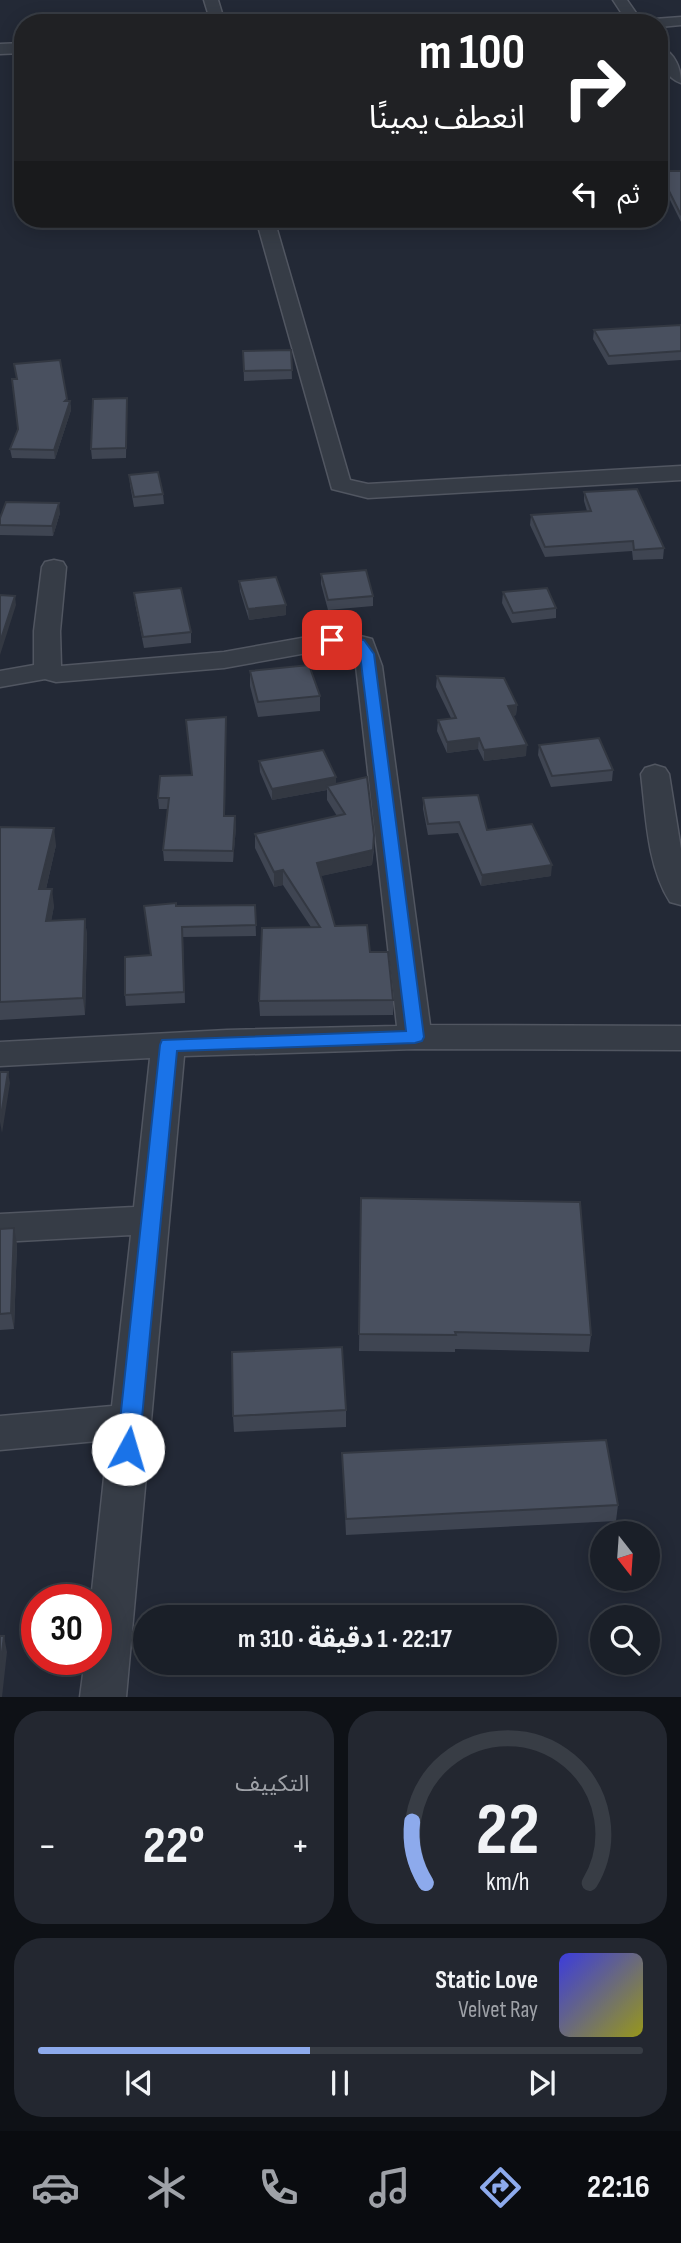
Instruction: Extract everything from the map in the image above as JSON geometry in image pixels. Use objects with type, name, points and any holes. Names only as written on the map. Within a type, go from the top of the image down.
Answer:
[{"type":"street","points":[[668,62],[681,78]]},
{"type":"street","points":[[268,228],[340,484],[368,491],[681,473]]},
{"type":"street","points":[[48,670],[46,625],[54,567]]},
{"type":"street","points":[[0,679],[48,670],[64,675],[224,660],[341,639],[363,645],[369,666],[415,1037]]},
{"type":"street","points":[[655,774],[666,849],[681,895]]},
{"type":"street","points":[[0,1054],[415,1037],[681,1038]]},
{"type":"street","points":[[103,1697],[169,1045]]},
{"type":"street","points":[[0,1228],[151,1220]]},
{"type":"street","points":[[0,1433],[131,1422]]},
{"type":"building","points":[[668,171],[681,171],[681,215],[668,189]]},
{"type":"building","points":[[681,325],[681,351],[609,356],[594,330]]},
{"type":"building","points":[[291,350],[292,370],[244,371],[243,351]]},
{"type":"building","points":[[60,360],[67,399],[65,401],[70,401],[54,450],[10,449],[18,429],[12,379],[17,379],[14,364]]},
{"type":"building","points":[[127,398],[126,448],[91,449],[93,399]]},
{"type":"building","points":[[158,472],[163,494],[134,497],[129,475]]},
{"type":"building","points":[[637,489],[664,548],[634,550],[633,541],[545,547],[531,515],[591,511],[584,492]]},
{"type":"building","points":[[6,502],[59,503],[52,526],[0,525]]},
{"type":"building","points":[[366,570],[373,596],[328,600],[321,574]]},
{"type":"building","points":[[276,577],[286,605],[248,609],[239,581]]},
{"type":"building","points":[[181,588],[191,632],[143,637],[134,593]]},
{"type":"building","points":[[547,588],[556,608],[513,613],[503,592]]},
{"type":"building","points":[[0,595],[15,596],[0,642]]},
{"type":"building","points":[[309,665],[320,696],[258,702],[250,671]]},
{"type":"building","points":[[437,676],[504,678],[517,705],[508,706],[527,745],[484,750],[479,738],[447,742],[438,720],[456,718]]},
{"type":"building","points":[[226,717],[224,816],[235,816],[233,851],[163,850],[169,798],[158,798],[160,776],[192,775],[186,720]]},
{"type":"building","points":[[599,738],[613,770],[552,776],[539,745]]},
{"type":"building","points":[[323,750],[336,777],[272,789],[259,761]]},
{"type":"building","points":[[367,777],[374,835],[373,850],[317,863],[335,926],[367,925],[370,952],[388,952],[393,1000],[259,1001],[262,928],[320,927],[283,870],[274,872],[255,834],[345,814],[327,786]]},
{"type":"building","points":[[478,795],[487,830],[532,824],[552,865],[482,875],[459,822],[428,824],[423,798]]},
{"type":"building","points":[[0,827],[54,828],[39,889],[52,889],[46,921],[85,919],[83,998],[0,1002]]},
{"type":"building","points":[[176,903],[176,906],[255,905],[256,925],[182,927],[184,992],[125,995],[125,957],[151,955],[144,906]]},
{"type":"building","points":[[0,1072],[8,1072],[0,1122]]},
{"type":"building","points":[[361,1198],[580,1202],[591,1335],[455,1332],[456,1335],[359,1334]]},
{"type":"building","points":[[14,1228],[11,1313],[0,1314],[0,1229]]},
{"type":"building","points":[[342,1347],[346,1410],[233,1416],[232,1352]]},
{"type":"building","points":[[606,1440],[618,1505],[346,1519],[342,1453]]},
{"type":"building","points":[[0,1636],[4,1636],[0,1668]]},
{"type":"route","points":[[128,1449],[169,1045],[415,1037],[367,654],[359,643],[332,640]]}]
